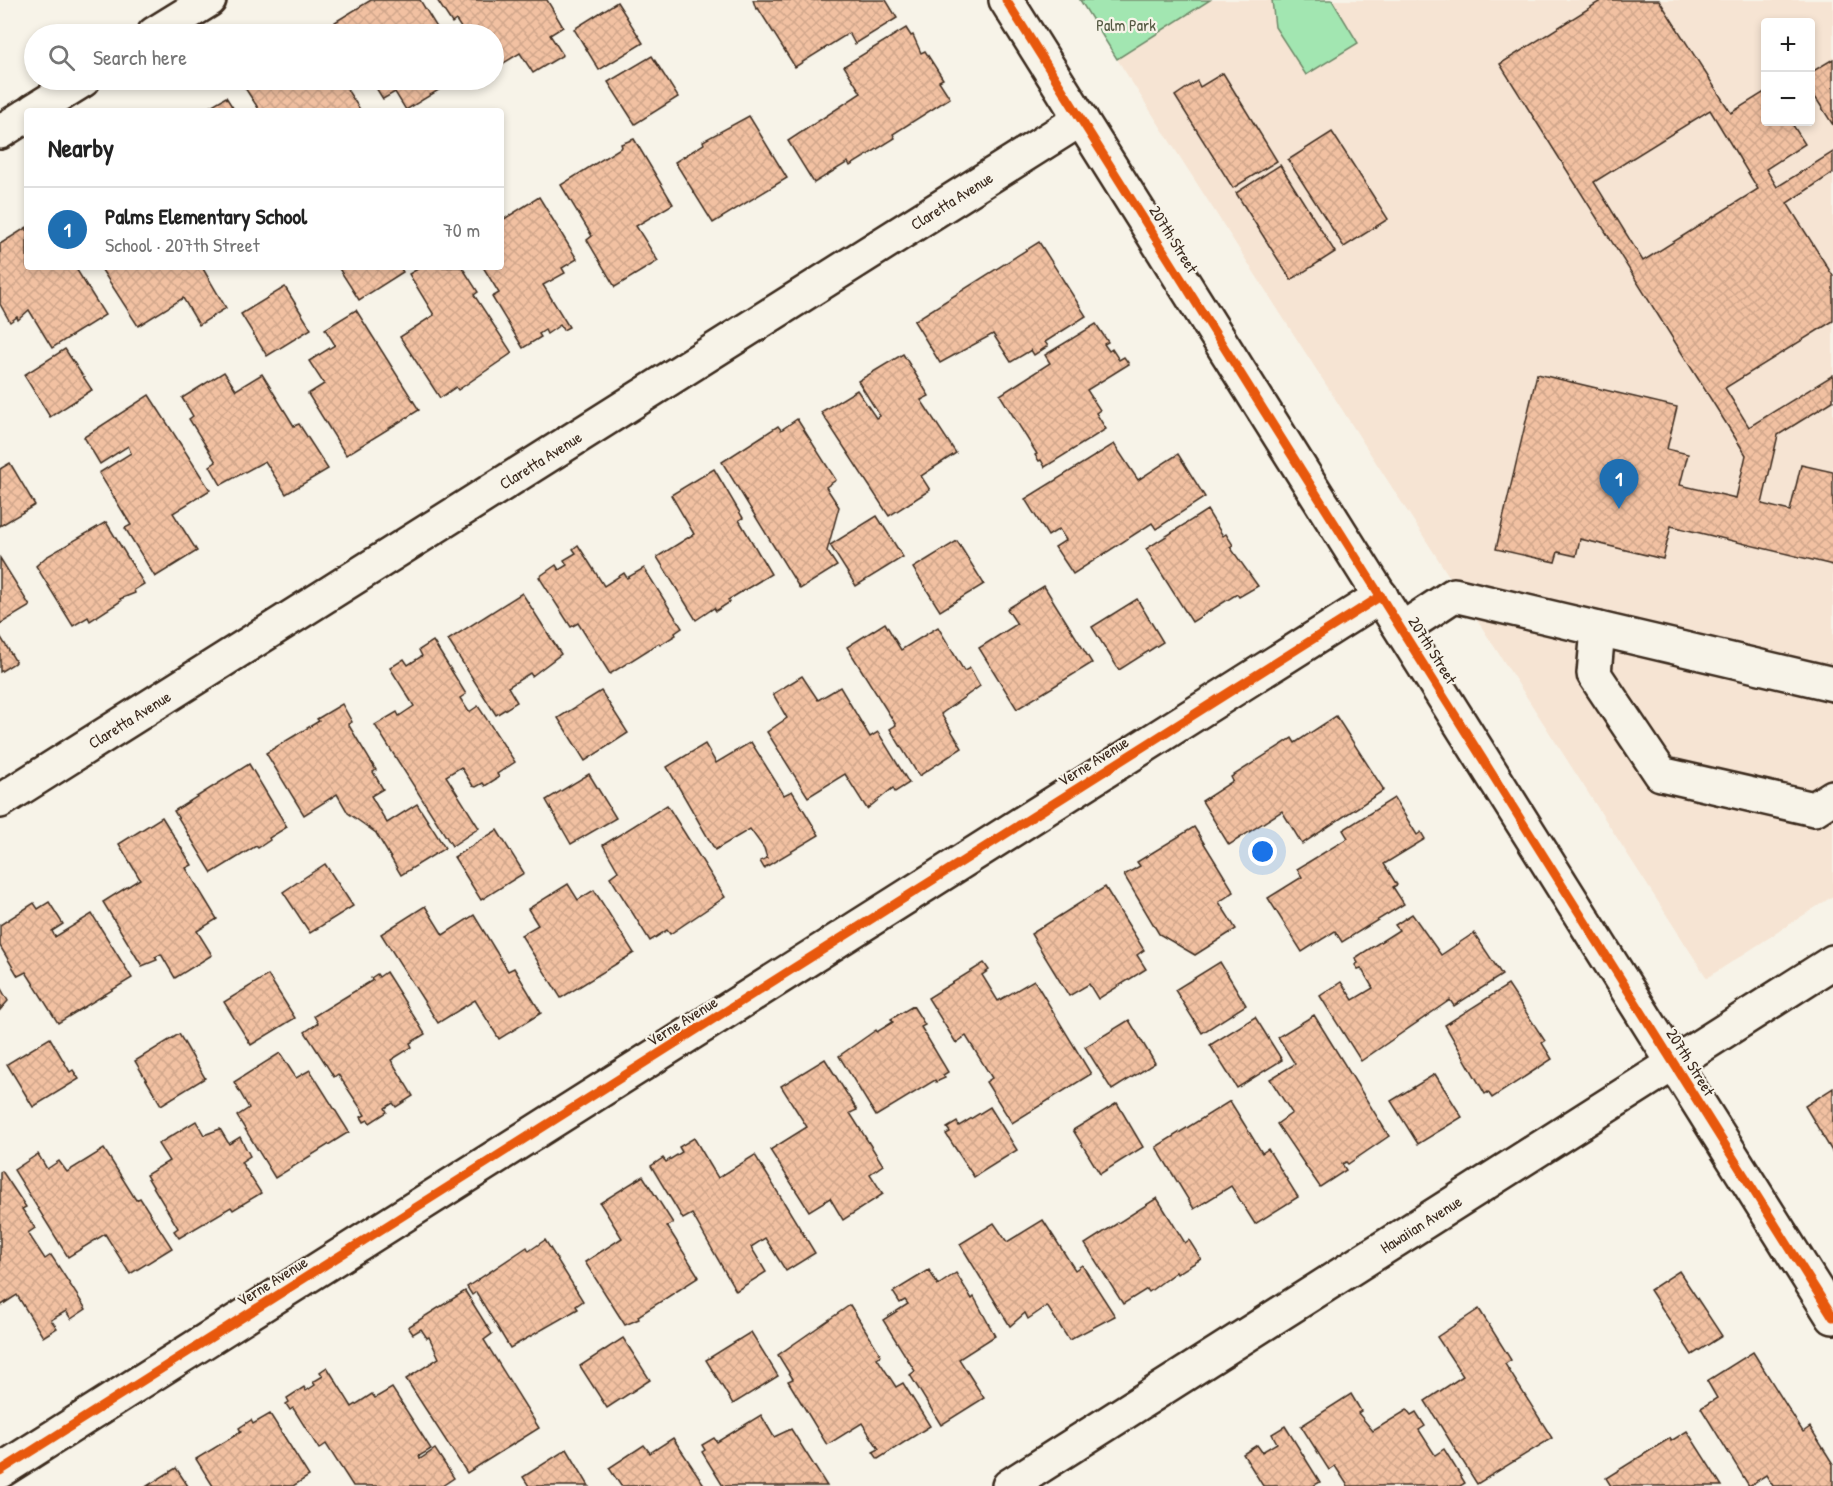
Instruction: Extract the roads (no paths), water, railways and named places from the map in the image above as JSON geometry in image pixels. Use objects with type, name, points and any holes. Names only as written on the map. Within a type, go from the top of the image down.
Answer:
[{"type":"street","points":[[170,24],[209,0]]},
{"type":"street","name":"207th Street","points":[[1006,0],[1833,1317]]},
{"type":"street","points":[[38,108],[67,90]]},
{"type":"street","points":[[0,132],[24,117]]},
{"type":"street","name":"Claretta Avenue","points":[[0,801],[1081,119]]},
{"type":"street","points":[[1402,629],[1454,595],[1833,684]]},
{"type":"street","name":"Verne Avenue","points":[[0,1471],[1381,596]]},
{"type":"street","points":[[1598,629],[1594,674],[1661,774],[1814,809],[1833,796]]},
{"type":"street","name":"Hawaiian Avenue","points":[[1009,1486],[1833,962]]},
{"type":"place","name":"Palms Elementary School","points":[[1619,509]]},
{"type":"park label","name":"Palm Park","points":[[1126,25]]}]
